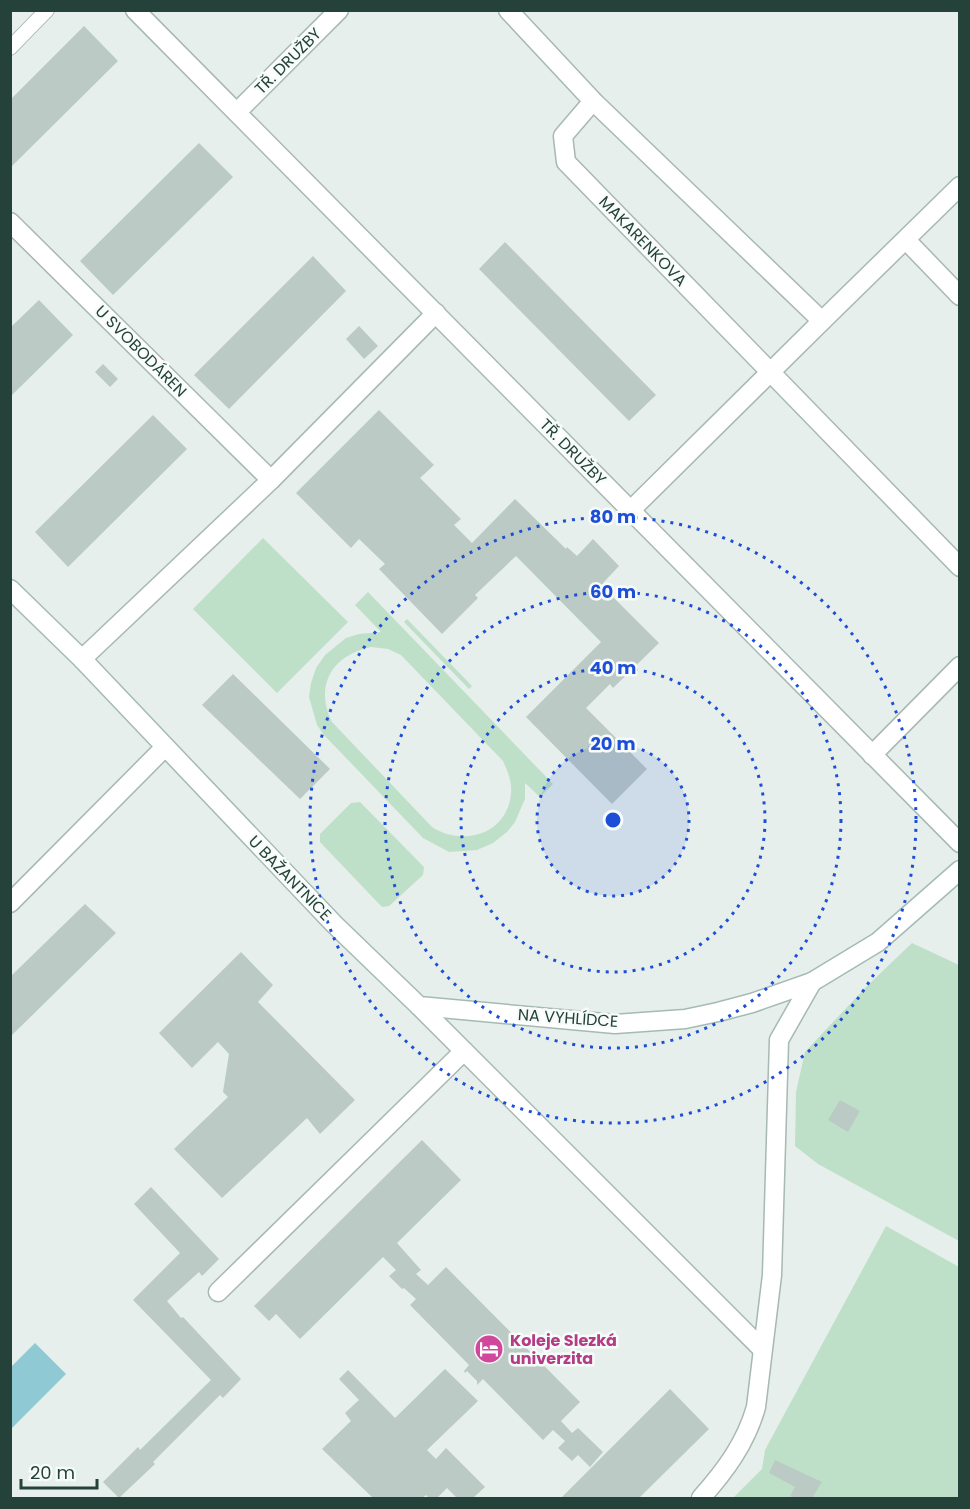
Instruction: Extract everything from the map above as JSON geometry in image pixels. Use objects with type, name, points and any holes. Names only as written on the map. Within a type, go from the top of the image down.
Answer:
[{"type":"street","name":"TŘ. DRUŽBY","points":[[135,10],[960,843]]},
{"type":"street","name":"TŘ. DRUŽBY","points":[[237,112],[339,10]]},
{"type":"street","points":[[508,10],[593,101],[822,321]]},
{"type":"street","name":"MAKARENKOVA","points":[[593,101],[563,136],[566,162],[960,567]]},
{"type":"street","points":[[630,510],[960,186]]},
{"type":"street","name":"U SVOBODÁREN","points":[[10,222],[271,480]]},
{"type":"street","points":[[906,240],[960,296]]},
{"type":"street","points":[[82,659],[271,480],[436,313]]},
{"type":"street","name":"U BAŽANTNICE","points":[[10,590],[82,659],[334,924],[419,1006]]},
{"type":"street","points":[[872,755],[960,666]]},
{"type":"street","points":[[10,903],[165,747]]},
{"type":"street","name":"NA VYHLÍDCE","points":[[419,1006],[615,1024],[685,1019],[718,1012],[812,982],[878,942],[960,870]]},
{"type":"street","name":"NA VYHLÍDCE","points":[[701,1498],[726,1469],[751,1427],[756,1407],[771,1275],[780,1040],[812,982]]},
{"type":"street","points":[[419,1006],[762,1349]]},
{"type":"street","points":[[218,1292],[464,1051]]},
{"type":"lane","points":[[10,48],[47,10]]},
{"type":"green space","points":[[263,538],[348,622],[277,693],[193,609]]},
{"type":"green space","points":[[368,592],[553,784],[540,797],[525,783],[525,799],[515,822],[493,843],[477,850],[449,852],[423,838],[317,725],[309,697],[316,668],[325,655],[346,638],[381,632],[355,605]],"holes":[[[371,647],[388,649],[401,655],[503,761],[509,777],[511,793],[508,807],[493,827],[470,836],[444,833],[432,827],[332,722],[325,696],[330,674],[346,657],[357,651]]]},
{"type":"green space","points":[[407,619],[472,686],[469,689],[404,622]]},
{"type":"green space","points":[[360,802],[424,867],[423,875],[389,906],[382,907],[320,842],[320,834],[351,803]]},
{"type":"green space","points":[[912,943],[959,965],[959,1241],[818,1164],[795,1146],[796,1092],[805,1052],[866,987]]},
{"type":"green space","points":[[886,1226],[959,1267],[959,1498],[733,1498],[762,1469],[765,1450]]},
{"type":"water","points":[[35,1343],[66,1374],[11,1429],[11,1367]]},
{"type":"building","points":[[84,26],[118,61],[10,168],[10,100]]},
{"type":"building","points":[[199,143],[233,177],[113,295],[80,261]]},
{"type":"building","points":[[505,242],[656,395],[629,421],[479,269]]},
{"type":"building","points":[[313,256],[346,291],[229,409],[194,375]]},
{"type":"building","points":[[39,300],[73,335],[10,397],[10,328]]},
{"type":"building","points":[[359,326],[378,346],[364,359],[346,339]]},
{"type":"building","points":[[103,364],[118,379],[110,387],[95,372]]},
{"type":"building","points":[[379,410],[434,465],[420,478],[461,519],[454,525],[472,543],[515,499],[566,549],[567,547],[577,556],[593,539],[619,566],[603,583],[611,591],[609,593],[659,643],[613,688],[610,684],[586,708],[647,769],[612,804],[526,717],[601,642],[516,556],[475,595],[478,598],[442,634],[379,569],[385,564],[359,539],[351,548],[296,493]]},
{"type":"building","points":[[153,415],[187,449],[68,567],[35,532]]},
{"type":"building","points":[[233,674],[330,769],[300,799],[202,705]]},
{"type":"building","points":[[85,904],[116,933],[10,1037],[10,977]]},
{"type":"building","points":[[241,952],[273,985],[258,1002],[355,1100],[320,1134],[307,1118],[222,1198],[174,1149],[228,1097],[223,1092],[229,1054],[218,1042],[192,1068],[159,1033]]},
{"type":"building","points":[[840,1100],[860,1111],[848,1132],[828,1120]]},
{"type":"building","points":[[422,1140],[461,1180],[397,1243],[421,1270],[416,1274],[428,1285],[446,1267],[580,1402],[561,1421],[572,1433],[578,1428],[603,1452],[590,1467],[578,1455],[572,1461],[558,1448],[565,1441],[553,1430],[543,1440],[483,1379],[477,1385],[477,1381],[467,1371],[465,1373],[469,1365],[410,1305],[416,1299],[389,1276],[396,1270],[383,1257],[300,1339],[276,1314],[269,1321],[254,1306]]},
{"type":"building","points":[[151,1187],[219,1259],[202,1276],[199,1272],[167,1301],[241,1379],[223,1398],[220,1395],[153,1462],[155,1464],[119,1498],[103,1482],[138,1447],[140,1450],[211,1380],[133,1300],[180,1253],[134,1204]]},
{"type":"building","points":[[445,1369],[478,1401],[427,1450],[436,1459],[446,1448],[485,1487],[473,1498],[457,1498],[447,1488],[437,1498],[429,1498],[426,1495],[422,1498],[373,1498],[322,1449],[351,1421],[345,1413],[359,1400],[339,1379],[348,1370],[395,1418]]},
{"type":"building","points":[[670,1389],[709,1429],[639,1498],[561,1498]]},
{"type":"building","points":[[775,1460],[822,1482],[812,1498],[790,1496],[795,1487],[769,1473]]},
{"type":"place","name":"Koleje Slezká univerzita","points":[[489,1349]]}]
